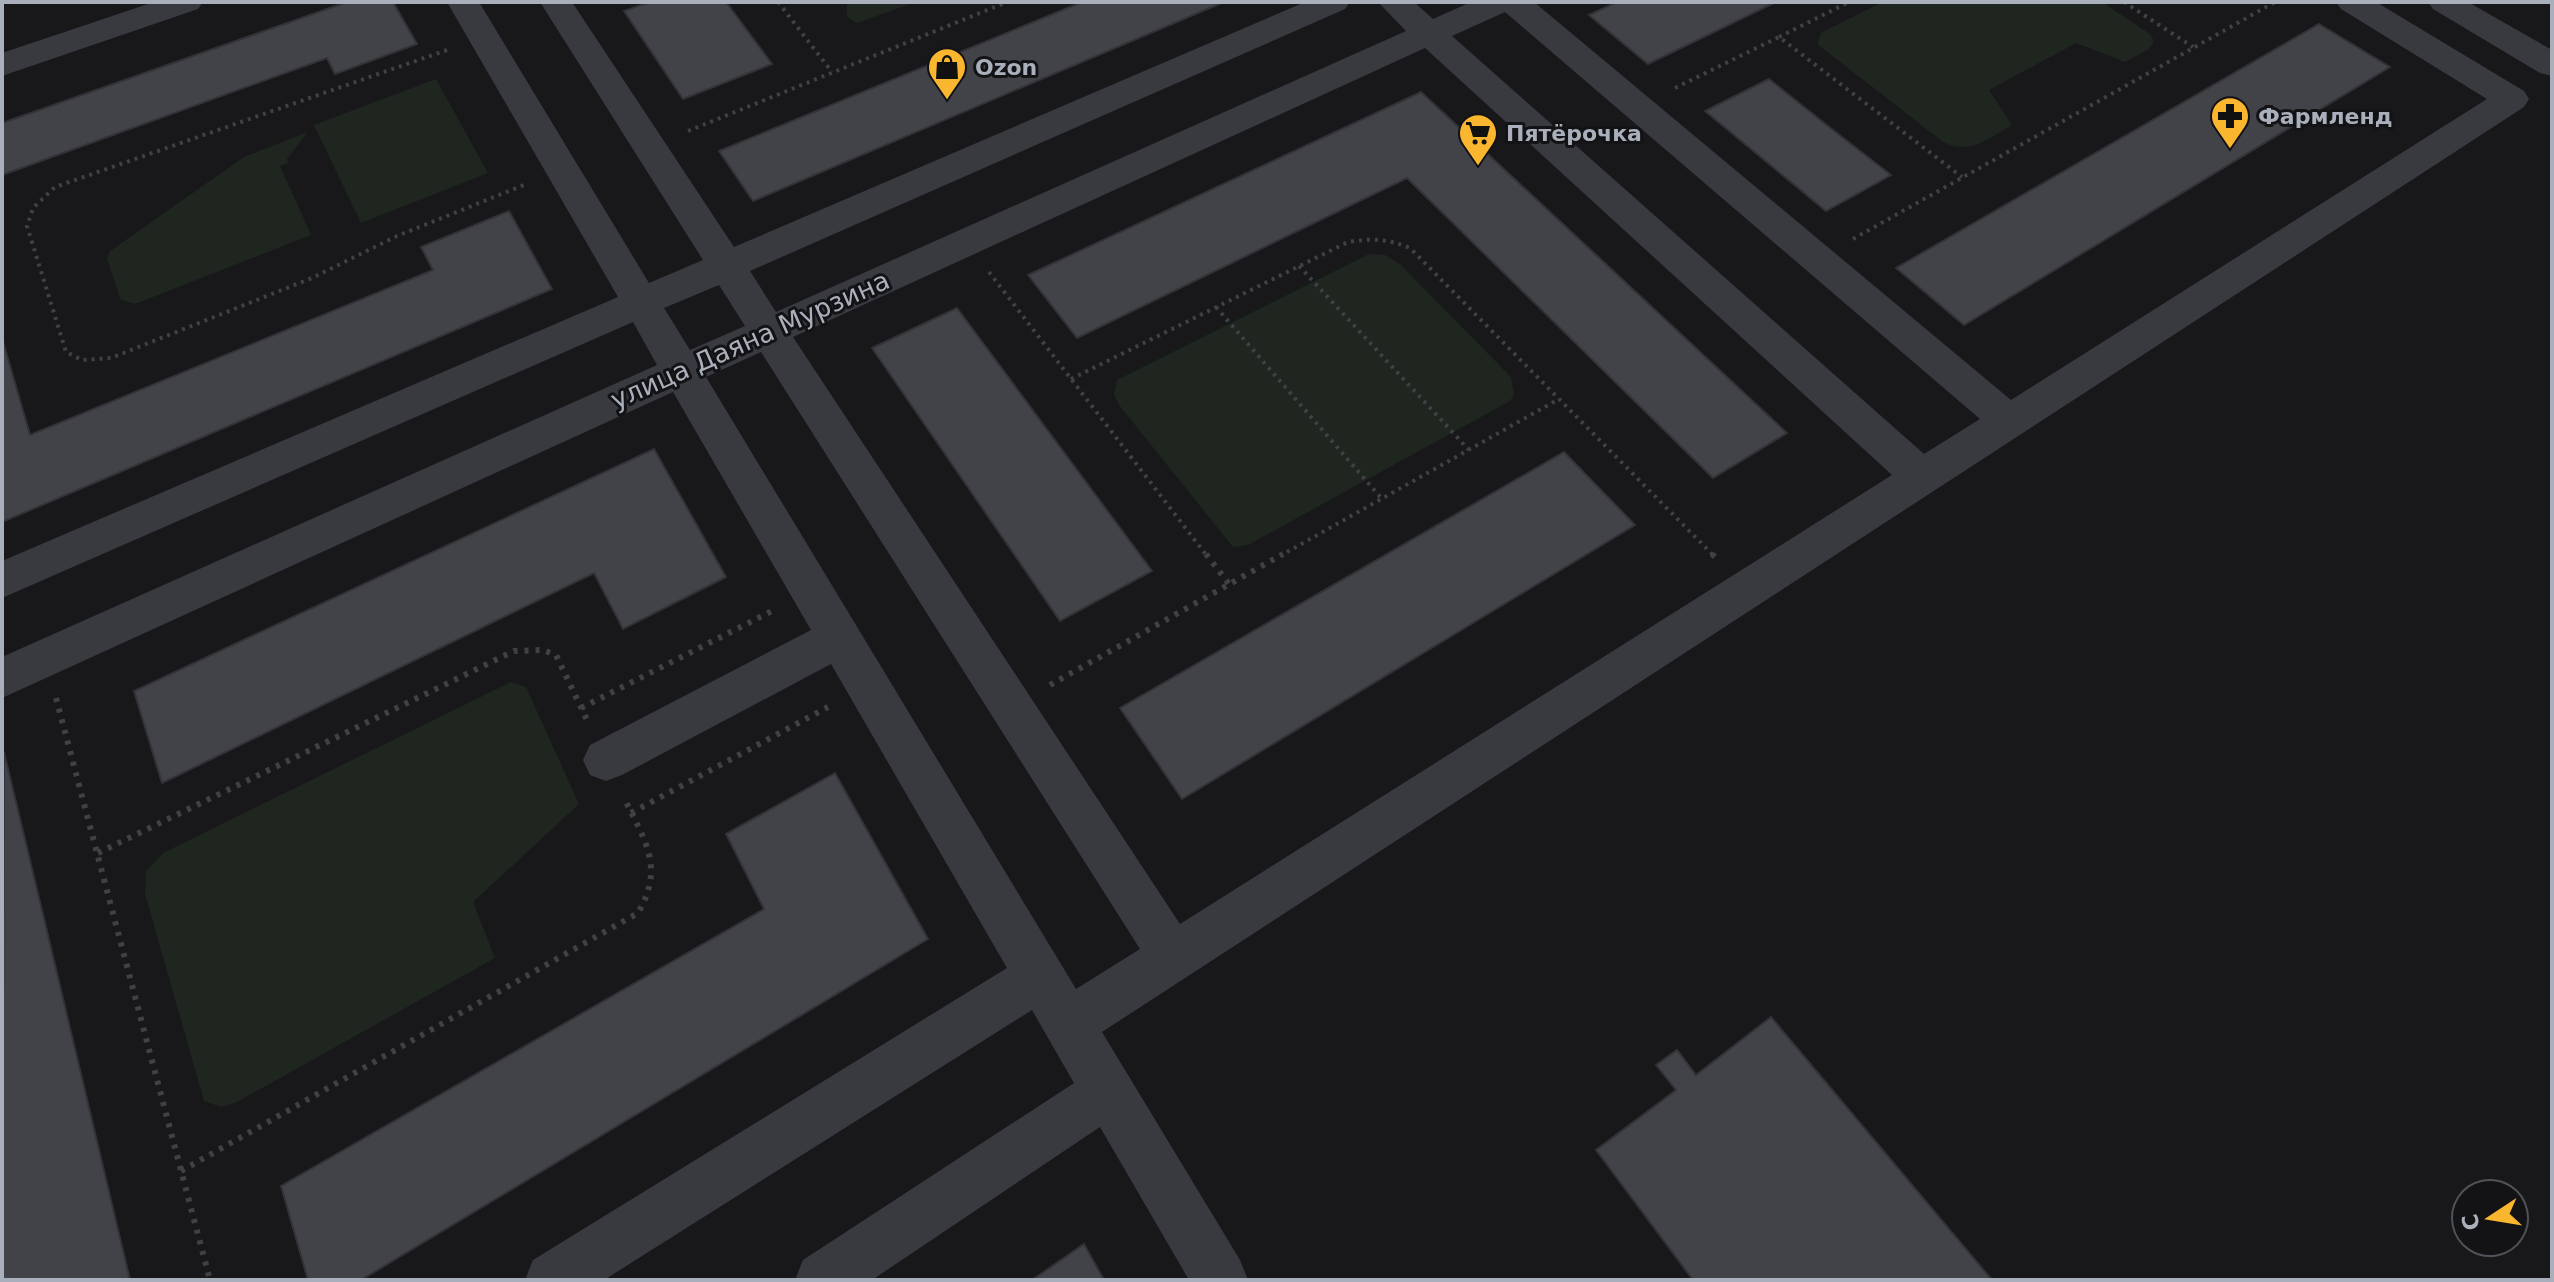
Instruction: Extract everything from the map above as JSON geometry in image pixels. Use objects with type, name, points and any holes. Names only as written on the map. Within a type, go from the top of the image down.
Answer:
[{"type":"street","points":[[2,65],[187,2]]},
{"type":"street","points":[[463,2],[1220,1280]]},
{"type":"street","points":[[556,2],[1173,957]]},
{"type":"street","points":[[2,580],[1334,2]]},
{"type":"street","points":[[1394,2],[1922,477]]},
{"type":"street","name":"улица Даяна Мурзина","points":[[2,678],[1499,2]]},
{"type":"street","points":[[1514,2],[2009,421]]},
{"type":"street","points":[[2352,2],[2512,99]]},
{"type":"street","points":[[2444,2],[2552,65]]},
{"type":"street","points":[[1068,1024],[2552,74]]},
{"type":"street","points":[[606,760],[840,637]]},
{"type":"street","points":[[553,1280],[1040,976]]},
{"type":"street","points":[[823,1280],[1108,1091]]},
{"type":"path","points":[[778,2],[832,72]]},
{"type":"path","points":[[701,125],[1007,2]]},
{"type":"path","points":[[1676,88],[1849,2]]},
{"type":"path","points":[[2124,2],[2193,47]]},
{"type":"path","points":[[1857,236],[2275,2]]},
{"type":"path","points":[[1779,37],[1962,177]]},
{"type":"path","points":[[424,58],[55,187],[38,201],[29,214],[27,226],[66,352],[75,359],[88,362],[111,358],[312,278],[397,236],[500,195]]},
{"type":"path","points":[[1071,379],[1299,266],[1364,238],[1388,239],[1410,248],[1747,589]]},
{"type":"path","points":[[1299,266],[1469,450]]},
{"type":"path","points":[[1001,288],[1229,584]]},
{"type":"path","points":[[1216,307],[1382,499]]},
{"type":"path","points":[[1089,663],[1559,399]]},
{"type":"path","points":[[581,708],[812,591]]},
{"type":"path","points":[[98,853],[514,651],[543,650],[556,655],[654,863],[655,884],[638,913],[181,1171]]},
{"type":"path","points":[[631,813],[868,685]]},
{"type":"path","points":[[63,724],[210,1280]]},
{"type":"shaded area","points":[[847,2],[916,2],[857,23],[847,17]]},
{"type":"shaded area","points":[[1883,2],[2102,2],[2150,34],[2154,41],[2149,49],[2125,62],[2076,43],[1989,90],[2012,125],[1978,144],[1961,147],[1942,141],[1817,44],[1821,33]]},
{"type":"shaded area","points":[[436,79],[488,173],[361,223],[314,125]]},
{"type":"shaded area","points":[[308,132],[287,159],[288,163],[280,166],[311,235],[135,304],[121,300],[107,259],[110,251],[244,157]]},
{"type":"shaded area","points":[[1369,254],[1385,255],[1400,264],[1511,377],[1514,395],[1510,401],[1248,545],[1233,547],[1119,405],[1114,394],[1117,380]]},
{"type":"shaded area","points":[[511,682],[526,687],[579,804],[473,902],[495,958],[235,1103],[221,1107],[204,1101],[145,894],[146,871],[163,853]]},
{"type":"building","points":[[347,2],[393,2],[417,44],[335,74],[327,58],[2,175],[2,123]]},
{"type":"building","points":[[650,2],[726,2],[772,64],[683,99],[624,11]]},
{"type":"building","points":[[1082,2],[1224,2],[753,201],[719,151]]},
{"type":"building","points":[[1617,2],[1776,2],[1648,64],[1589,15]]},
{"type":"building","points":[[2319,24],[2390,67],[1964,325],[1896,268]]},
{"type":"building","points":[[1769,79],[1891,175],[1826,211],[1705,111]]},
{"type":"building","points":[[1421,92],[1787,433],[1713,478],[1407,178],[1077,338],[1028,275]]},
{"type":"building","points":[[509,211],[552,289],[2,522],[2,338],[30,435],[433,270],[421,247]]},
{"type":"building","points":[[957,308],[1152,571],[1060,621],[872,348]]},
{"type":"building","points":[[654,449],[726,577],[623,629],[594,573],[162,783],[134,691]]},
{"type":"building","points":[[1564,452],[1635,525],[1182,799],[1120,708]]},
{"type":"building","points":[[4,752],[46,927],[130,1280],[2,1280]]},
{"type":"building","points":[[835,773],[928,939],[361,1280],[308,1280],[281,1186],[764,909],[726,834]]},
{"type":"building","points":[[1771,1017],[1992,1280],[1693,1280],[1596,1150],[1676,1090],[1656,1065],[1677,1050],[1696,1075]]},
{"type":"building","points":[[1084,1244],[1104,1280],[1032,1280]]},
{"type":"place","name":"Ozon","points":[[947,101]]},
{"type":"place","name":"Фармленд","points":[[2230,150]]},
{"type":"place","name":"Пятёрочка","points":[[1478,167]]}]
